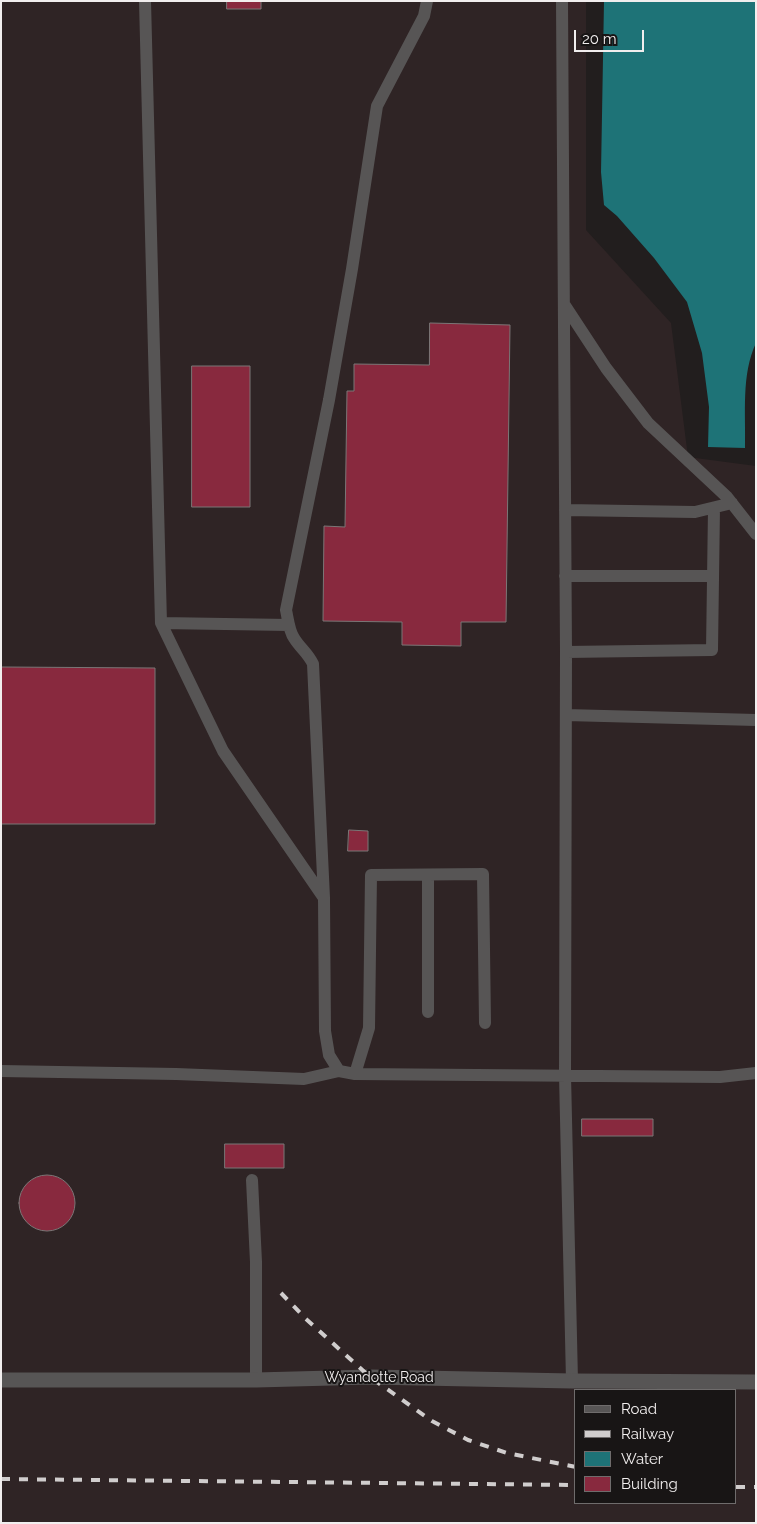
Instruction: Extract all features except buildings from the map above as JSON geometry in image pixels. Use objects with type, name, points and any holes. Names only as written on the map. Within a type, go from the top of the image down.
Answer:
[{"type":"street","name":"Wyandotte Road","points":[[1,1380],[256,1380],[370,1377],[756,1382]]},
{"type":"lane","points":[[145,1],[161,624],[223,751],[324,898]]},
{"type":"lane","points":[[340,1071],[328,1055],[325,1031],[324,898],[313,664],[309,655],[293,638],[286,610],[334,372],[377,106],[424,16],[427,1]]},
{"type":"lane","points":[[562,1],[566,652],[565,1075],[572,1381]]},
{"type":"lane","points":[[564,304],[606,368],[648,423],[732,503],[756,534]]},
{"type":"lane","points":[[565,510],[695,512],[732,503]]},
{"type":"lane","points":[[566,652],[712,650],[714,508]]},
{"type":"lane","points":[[565,576],[713,576]]},
{"type":"lane","points":[[161,624],[289,624]]},
{"type":"lane","points":[[566,715],[756,720]]},
{"type":"lane","points":[[355,1074],[369,1028],[372,875],[483,874],[485,1023]]},
{"type":"lane","points":[[428,875],[428,1012]]},
{"type":"lane","points":[[1,1071],[304,1079],[340,1071],[355,1074],[720,1077],[756,1073]]},
{"type":"lane","points":[[252,1180],[256,1262],[256,1380]]},
{"type":"shaded area","points":[[1,1],[586,1],[586,230],[671,323],[688,457],[756,466],[756,1523],[1,1523]]},
{"type":"water","points":[[604,1],[756,1],[756,343],[751,355],[746,381],[745,448],[708,447],[709,407],[702,353],[687,302],[654,258],[617,216],[604,205],[601,172]]},
{"type":"railway","points":[[281,1293],[305,1318],[370,1377],[432,1421],[468,1440],[507,1453],[574,1467]]},
{"type":"railway","points":[[1,1479],[574,1485]]},
{"type":"railway","points":[[737,1487],[756,1487]]}]
